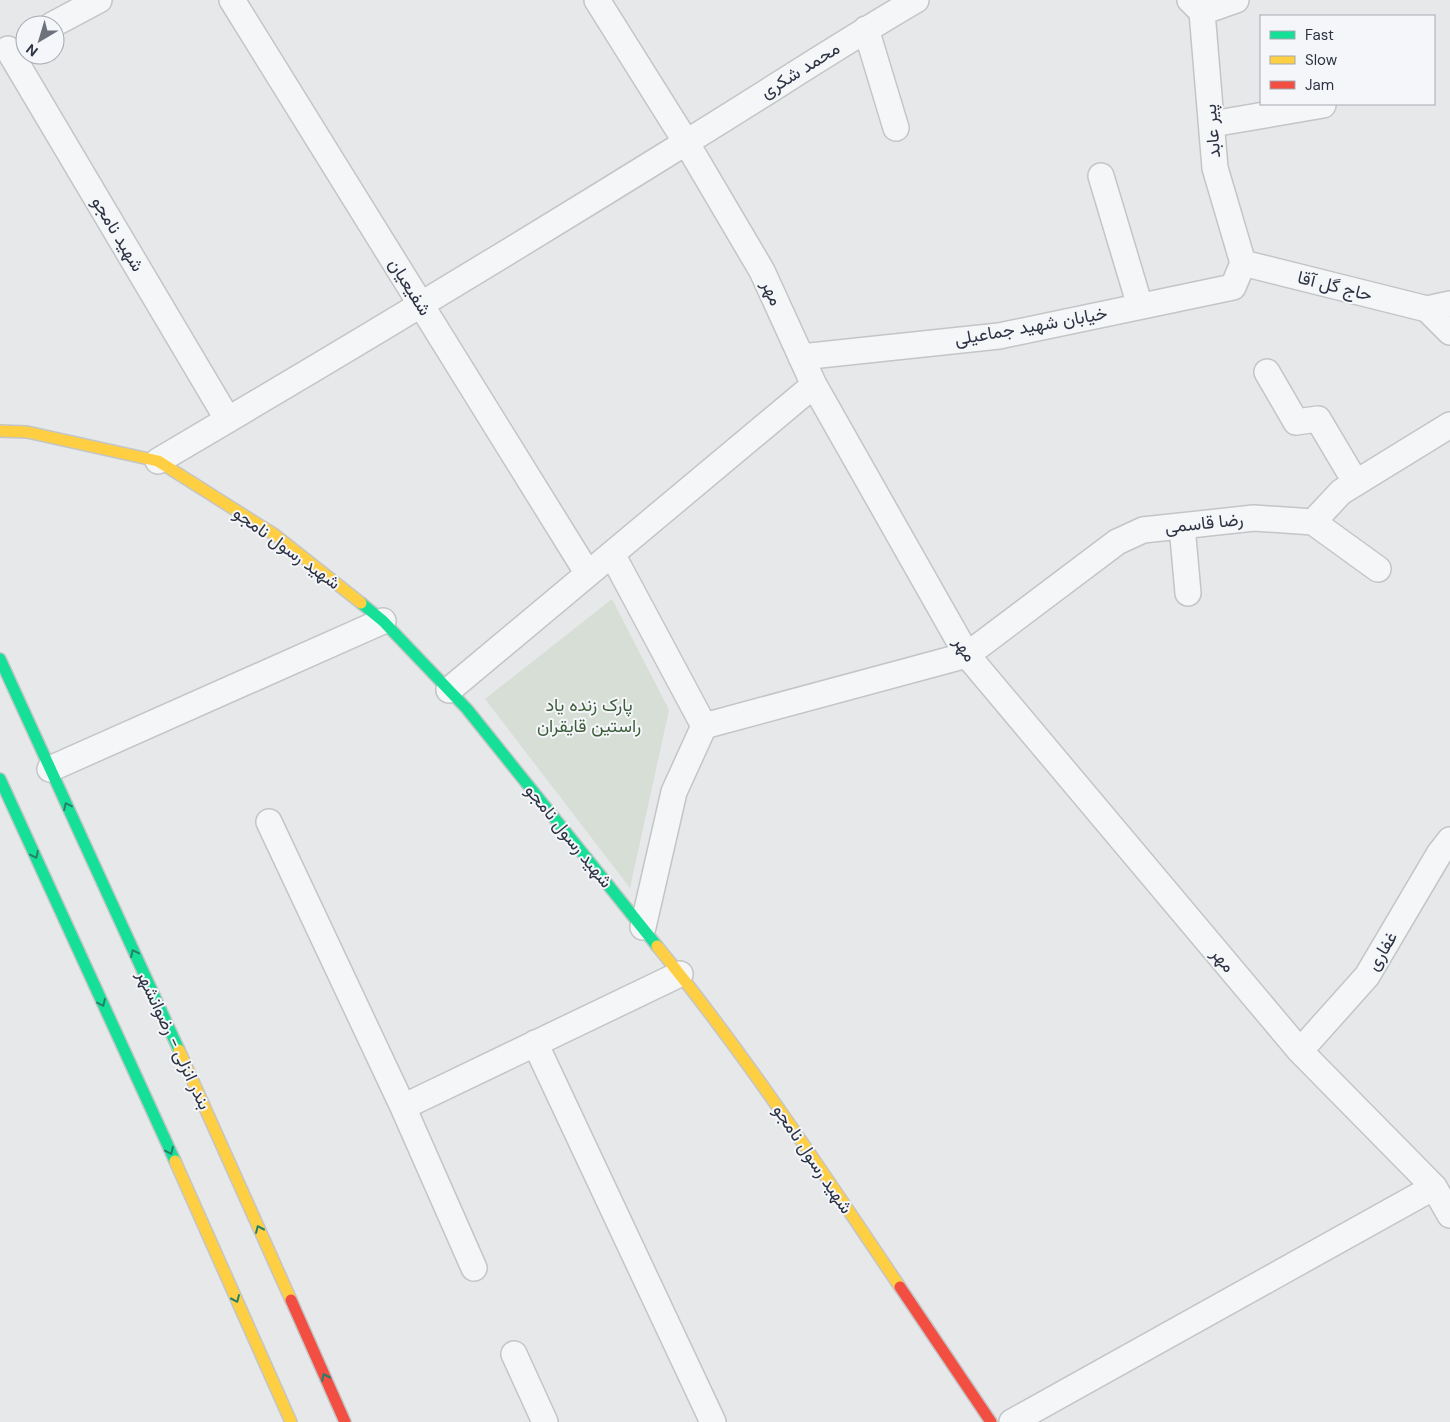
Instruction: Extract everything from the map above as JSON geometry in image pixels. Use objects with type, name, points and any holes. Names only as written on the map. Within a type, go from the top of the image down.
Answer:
[{"type":"main road","name":"شهید رسول نامجو","points":[[0,431],[27,432],[158,461],[275,535],[383,621],[468,709],[680,974],[781,1111],[991,1422]]},
{"type":"main road","name":"بندر انزلی - رضوانشهر","points":[[0,660],[230,1162],[345,1422]]},
{"type":"main road","points":[[0,779],[185,1183],[291,1422]]},
{"type":"street","points":[[65,18],[99,0]]},
{"type":"street","name":"شفیعیان","points":[[232,0],[588,574]]},
{"type":"street","name":"مهر","points":[[597,0],[686,142],[762,271],[814,385],[967,655],[1300,1052],[1434,1187],[1450,1214]]},
{"type":"street","points":[[1196,6],[1236,0]]},
{"type":"street","name":"محمد شکری","points":[[158,461],[421,304],[686,142],[910,1]]},
{"type":"street","name":"پیر عابد","points":[[1196,6],[1212,124],[1215,168],[1243,263]]},
{"type":"street","points":[[866,29],[896,128]]},
{"type":"street","name":"شهید نامجو","points":[[11,47],[228,420]]},
{"type":"street","points":[[1212,124],[1323,105]]},
{"type":"street","points":[[1101,176],[1140,306]]},
{"type":"street","name":"خیابان شهید جماعیلی","points":[[801,357],[998,336],[1233,287],[1243,263]]},
{"type":"street","name":"حاج گل آقا","points":[[1243,263],[1439,306]]},
{"type":"street","points":[[1439,306],[1450,332]]},
{"type":"street","points":[[1267,372],[1296,422],[1318,419],[1356,484]]},
{"type":"street","points":[[450,690],[814,385]]},
{"type":"street","points":[[1378,569],[1314,522],[1342,492],[1450,425]]},
{"type":"street","name":"رضا قاسمی","points":[[967,655],[1117,542],[1142,530],[1254,518],[1314,522]]},
{"type":"street","points":[[1182,526],[1188,593]]},
{"type":"street","points":[[612,554],[704,726]]},
{"type":"street","points":[[50,768],[383,621]]},
{"type":"street","points":[[704,726],[967,655]]},
{"type":"street","points":[[643,927],[674,792],[704,726]]},
{"type":"street","points":[[269,822],[403,1107],[474,1268]]},
{"type":"street","name":"غفاری","points":[[1300,1052],[1368,976],[1439,854],[1450,840]]},
{"type":"street","points":[[403,1107],[680,974]]},
{"type":"street","points":[[535,1043],[713,1422]]},
{"type":"street","points":[[1012,1422],[1434,1187]]},
{"type":"street","points":[[514,1354],[545,1422]]},
{"type":"green space","name":"پارک زنده یاد راستین قایقران","points":[[612,599],[669,710],[630,888],[485,699]]},
{"type":"traffic: fast","points":[[361,603],[383,621],[467,709],[657,946]]},
{"type":"traffic: fast","points":[[0,659],[179,1050]]},
{"type":"traffic: fast","points":[[0,779],[175,1161]]},
{"type":"traffic: slow","points":[[0,431],[27,432],[158,461],[275,535],[361,603]]},
{"type":"traffic: slow","points":[[657,946],[752,1071],[900,1287]]},
{"type":"traffic: slow","points":[[179,1050],[291,1300]]},
{"type":"traffic: slow","points":[[175,1161],[291,1422]]},
{"type":"traffic: jam","points":[[900,1287],[991,1422]]},
{"type":"traffic: jam","points":[[291,1300],[345,1422]]}]
